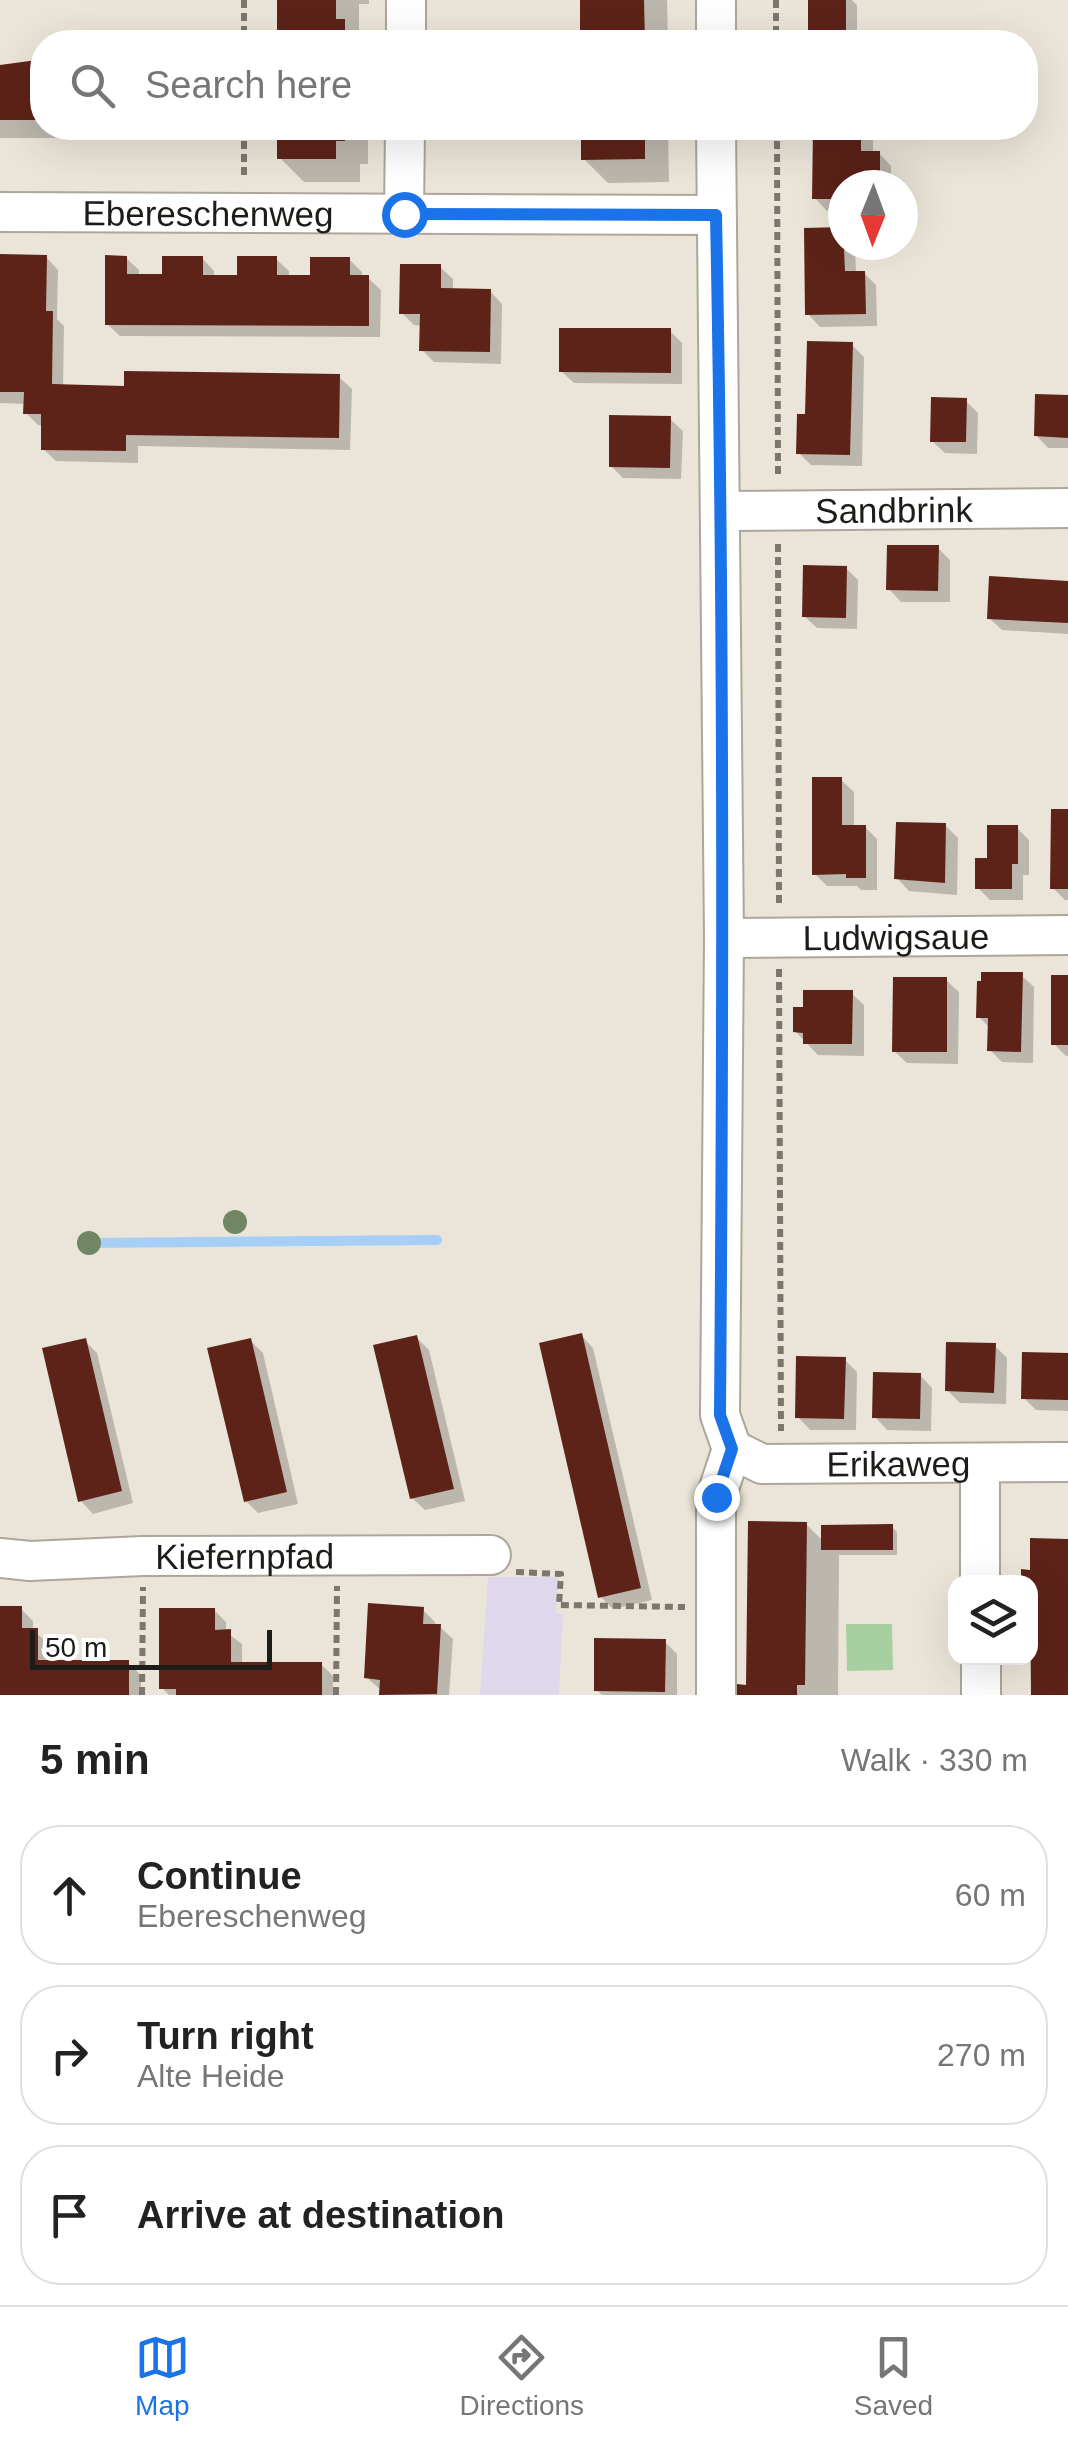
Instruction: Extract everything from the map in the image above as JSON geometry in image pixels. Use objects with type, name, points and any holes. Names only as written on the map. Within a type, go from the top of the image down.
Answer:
[{"type":"street","points":[[406,0],[406,30]]},
{"type":"street","points":[[716,0],[716,30]]},
{"type":"street","points":[[404,214],[405,140]]},
{"type":"street","points":[[716,140],[724,938],[720,1415],[732,1449],[716,1497],[716,1695]]},
{"type":"street","name":"Ebereschenweg","points":[[0,212],[716,215]]},
{"type":"street","name":"Sandbrink","points":[[722,511],[1068,508]]},
{"type":"street","name":"Ludwigsaue","points":[[724,938],[1068,936]]},
{"type":"street","name":"Erikaweg","points":[[732,1449],[762,1464],[1068,1462]]},
{"type":"street","points":[[980,1463],[980,1575]]},
{"type":"street","name":"Kiefernpfad","points":[[0,1558],[30,1561],[143,1556],[491,1555]]},
{"type":"street","points":[[981,1665],[981,1695]]},
{"type":"path","points":[[244,0],[244,30]]},
{"type":"path","points":[[776,0],[776,30]]},
{"type":"path","points":[[244,140],[244,192]]},
{"type":"path","points":[[776,140],[781,1464]]},
{"type":"path","points":[[336,1695],[337,1555]]},
{"type":"path","points":[[491,1555],[491,1572],[561,1574],[559,1606],[716,1607]]},
{"type":"path","points":[[142,1695],[143,1556]]},
{"type":"shaded area","points":[[488,1577],[558,1577],[556,1613],[563,1614],[559,1695],[480,1695]]},
{"type":"green space","points":[[846,1624],[892,1624],[893,1670],[847,1671]]},
{"type":"building","points":[[277,0],[336,0],[336,19],[345,19],[345,30],[277,30]]},
{"type":"building","points":[[580,0],[644,0],[645,30],[580,30]]},
{"type":"building","points":[[808,0],[846,0],[846,30],[808,30]]},
{"type":"building","points":[[30,61],[30,120],[0,120],[0,65]]},
{"type":"building","points":[[277,140],[345,140],[336,141],[336,159],[277,159]]},
{"type":"building","points":[[581,140],[645,140],[645,159],[581,160]]},
{"type":"building","points":[[813,140],[861,140],[861,151],[880,151],[880,170],[828,170],[828,199],[812,199]]},
{"type":"building","points":[[828,227],[828,260],[844,260],[845,271],[865,271],[866,314],[805,315],[804,228]]},
{"type":"building","points":[[0,254],[47,255],[46,311],[53,311],[52,384],[124,386],[124,371],[340,374],[339,438],[126,435],[126,451],[41,450],[41,414],[23,414],[24,392],[0,392]]},
{"type":"building","points":[[105,255],[127,256],[127,274],[162,274],[162,256],[203,256],[203,275],[237,275],[237,256],[277,256],[277,275],[310,275],[310,257],[350,257],[350,275],[369,275],[369,326],[105,325]]},
{"type":"building","points":[[400,264],[441,264],[441,288],[491,289],[490,352],[419,351],[420,314],[399,314]]},
{"type":"building","points":[[559,328],[671,328],[671,373],[559,372]]},
{"type":"building","points":[[807,341],[853,342],[850,455],[796,454],[797,414],[805,414]]},
{"type":"building","points":[[1035,394],[1068,395],[1068,438],[1034,436]]},
{"type":"building","points":[[931,397],[967,398],[966,442],[930,442]]},
{"type":"building","points":[[609,415],[671,416],[670,468],[609,467]]},
{"type":"building","points":[[887,545],[939,545],[938,591],[886,590]]},
{"type":"building","points":[[803,565],[847,566],[846,618],[802,617]]},
{"type":"building","points":[[989,576],[1068,581],[1068,623],[987,619]]},
{"type":"building","points":[[812,777],[842,777],[842,825],[866,825],[866,878],[812,875]]},
{"type":"building","points":[[1051,809],[1068,809],[1068,889],[1050,889]]},
{"type":"building","points":[[896,822],[946,823],[945,883],[894,879]]},
{"type":"building","points":[[987,825],[1018,825],[1018,864],[1012,864],[1012,889],[975,889],[975,858],[987,858]]},
{"type":"building","points":[[981,972],[1023,972],[1021,1052],[987,1051],[988,1018],[976,1018],[977,981],[981,981]]},
{"type":"building","points":[[1051,975],[1068,975],[1068,1045],[1051,1045]]},
{"type":"building","points":[[893,977],[947,977],[947,1052],[892,1052]]},
{"type":"building","points":[[803,990],[853,990],[852,1044],[803,1044],[803,1033],[793,1032],[793,1007],[803,1007]]},
{"type":"building","points":[[582,1333],[641,1588],[598,1598],[539,1343]]},
{"type":"building","points":[[417,1335],[454,1489],[410,1499],[373,1345]]},
{"type":"building","points":[[86,1338],[122,1491],[78,1502],[42,1348]]},
{"type":"building","points":[[251,1338],[287,1492],[244,1502],[207,1348]]},
{"type":"building","points":[[946,1342],[996,1343],[994,1393],[945,1391]]},
{"type":"building","points":[[1022,1352],[1068,1353],[1068,1400],[1021,1399]]},
{"type":"building","points":[[796,1356],[846,1357],[844,1419],[795,1418]]},
{"type":"building","points":[[873,1372],[921,1373],[920,1419],[872,1418]]},
{"type":"building","points":[[748,1521],[807,1522],[805,1685],[797,1685],[797,1695],[737,1695],[737,1684],[746,1685]]},
{"type":"building","points":[[893,1524],[893,1550],[821,1550],[821,1525]]},
{"type":"building","points":[[1030,1538],[1068,1539],[1068,1695],[1031,1695],[1031,1665],[1038,1665],[1038,1575],[1021,1575],[1021,1569],[1030,1570]]},
{"type":"building","points":[[368,1603],[424,1607],[423,1624],[441,1624],[437,1694],[379,1695],[380,1680],[364,1678]]},
{"type":"building","points":[[0,1606],[22,1606],[22,1628],[38,1628],[38,1660],[129,1660],[129,1695],[0,1695]]},
{"type":"building","points":[[159,1608],[215,1608],[215,1630],[231,1629],[231,1662],[322,1662],[322,1695],[176,1695],[176,1689],[159,1689]]},
{"type":"building","points":[[594,1638],[666,1639],[665,1692],[594,1691]]},
{"type":"waterway","points":[[89,1243],[437,1240]]},
{"type":"route","points":[[404,214],[716,215],[724,938],[720,1415],[732,1449],[716,1497]]}]
